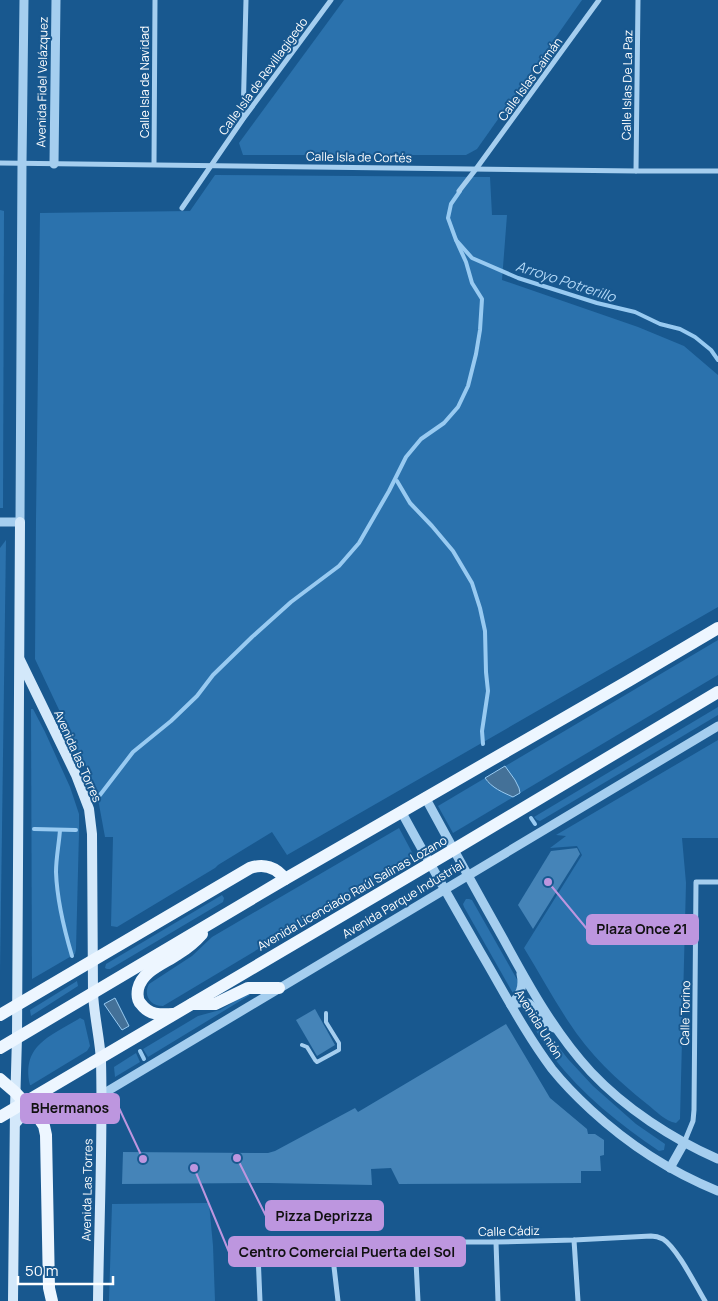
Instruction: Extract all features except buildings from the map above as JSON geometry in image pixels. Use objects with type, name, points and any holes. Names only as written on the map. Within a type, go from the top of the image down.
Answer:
[{"type":"main road","name":"Avenida las Torres","points":[[17,1005],[20,522]]},
{"type":"main road","points":[[0,1048],[213,921],[718,628]]},
{"type":"main road","name":"Avenida las Torres","points":[[19,658],[76,775],[89,809],[92,834],[93,960]]},
{"type":"main road","name":"Avenida Licenciado Raúl Salinas Lozano","points":[[0,1117],[718,692]]},
{"type":"main road","points":[[0,1015],[250,868],[267,866],[280,872],[285,879]]},
{"type":"main road","points":[[174,1014],[160,1015],[143,1008],[137,994],[141,980],[146,974],[180,953],[198,939],[213,921]]},
{"type":"main road","name":"Avenida Las Torres","points":[[93,960],[94,1013],[101,1058],[98,1301]]},
{"type":"main road","points":[[192,1004],[215,1004],[248,988],[279,988]]},
{"type":"main road","points":[[13,1301],[15,1124],[20,1105],[15,1092],[18,1037],[17,1005]]},
{"type":"main road","points":[[0,1080],[15,1092]]},
{"type":"main road","points":[[20,1105],[34,1112],[42,1121],[46,1134],[49,1288],[52,1301]]},
{"type":"main road","points":[[15,1124],[26,1114],[34,1112]]},
{"type":"street","name":"Avenida Fidel Velázquez","points":[[20,522],[24,0]]},
{"type":"street","name":"Avenida Fidel Velázquez","points":[[54,164],[56,0]]},
{"type":"street","name":"Calle Isla de Navidad","points":[[154,164],[155,0]]},
{"type":"street","points":[[243,119],[246,0]]},
{"type":"street","name":"Calle Isla de Revillagigedo","points":[[182,208],[243,119],[331,0]]},
{"type":"street","name":"Calle Islas Caimán","points":[[459,191],[599,0]]},
{"type":"street","name":"Calle Islas De La Paz","points":[[636,171],[638,0]]},
{"type":"street","name":"Calle Isla de Cortés","points":[[0,163],[718,171]]},
{"type":"street","points":[[0,522],[20,522]]},
{"type":"street","name":"Avenida Parque Industrial","points":[[101,1095],[718,726]]},
{"type":"street","name":"Avenida Unión","points":[[425,798],[536,997],[578,1057],[610,1090],[653,1123],[684,1143],[714,1157],[718,1164]]},
{"type":"street","name":"Avenida Unión","points":[[401,812],[511,1006],[553,1070],[568,1088],[631,1144],[670,1168],[718,1192]]},
{"type":"street","name":"Calle Torino","points":[[684,1143],[693,1121],[694,1110],[696,882],[718,882]]},
{"type":"street","points":[[511,1006],[522,988],[521,971]]},
{"type":"street","points":[[511,1006],[518,1003],[528,1003],[534,1007],[543,1021],[558,1031]]},
{"type":"street","points":[[670,1168],[684,1143]]},
{"type":"street","name":"Calle Cádiz","points":[[260,1301],[258,1254],[261,1244],[267,1242],[496,1242],[656,1236],[661,1238],[675,1252],[705,1301]]},
{"type":"street","points":[[574,1240],[578,1301]]},
{"type":"street","points":[[331,1241],[338,1301]]},
{"type":"street","points":[[415,1242],[418,1301]]},
{"type":"street","points":[[496,1242],[498,1301]]},
{"type":"lane","points":[[302,1045],[307,1047],[317,1062],[339,1050],[339,1043],[326,1022],[326,1013]]},
{"type":"shaded area","points":[[344,0],[582,0],[477,149],[466,155],[243,155],[239,143]]},
{"type":"shaded area","points":[[215,175],[490,177],[492,215],[507,215],[502,280],[638,327],[684,346],[718,375],[718,607],[287,855],[272,832],[117,927],[111,926],[113,837],[105,837],[96,788],[35,659],[40,213],[190,211]]},
{"type":"shaded area","points":[[0,210],[4,211],[3,508],[0,508]]},
{"type":"shaded area","points":[[6,540],[0,972],[0,548]]},
{"type":"shaded area","points":[[718,640],[718,675],[453,833],[438,806]]},
{"type":"shaded area","points":[[718,707],[718,715],[540,821],[534,817]]},
{"type":"shaded area","points":[[31,709],[33,709],[45,732],[70,787],[79,814],[75,954],[32,979]]},
{"type":"shaded area","points":[[718,740],[718,838],[682,838],[686,883],[680,1119],[676,1123],[664,1118],[636,1095],[614,1076],[585,1045],[556,1003],[524,948],[582,855],[577,846],[550,848],[566,836],[556,835]]},
{"type":"shaded area","points":[[505,766],[519,788],[520,793],[513,797],[494,787],[485,778]]},
{"type":"shaded area","points":[[399,828],[414,856],[163,1006],[158,1006],[151,1002],[147,996],[149,984],[192,956],[212,937]]},
{"type":"shaded area","points":[[222,895],[224,898],[223,902],[110,969],[105,968],[106,964]]},
{"type":"shaded area","points":[[466,899],[472,900],[519,983],[514,995],[464,907],[463,904]]},
{"type":"shaded area","points":[[77,981],[78,986],[31,1016],[30,1010]]},
{"type":"shaded area","points":[[249,993],[250,995],[148,1057],[143,1049],[198,1016],[220,1010]]},
{"type":"shaded area","points":[[115,998],[129,1026],[122,1030],[104,1004]]},
{"type":"shaded area","points":[[523,1006],[547,1040],[557,1045],[593,1086],[636,1124],[665,1144],[664,1150],[659,1151],[630,1131],[576,1084],[553,1057],[522,1008]]},
{"type":"shaded area","points":[[80,1018],[84,1020],[90,1046],[87,1051],[30,1085],[28,1071],[34,1051],[50,1036]]},
{"type":"shaded area","points":[[136,1053],[140,1062],[115,1077],[114,1067]]},
{"type":"shaded area","points":[[209,1203],[215,1301],[109,1301],[112,1204]]},
{"type":"waterway","name":"Arroyo Potrerillo","points":[[460,191],[451,204],[448,218],[456,240],[472,258],[518,278],[597,303],[635,312],[660,324],[680,329],[695,337],[711,350],[718,360]]},
{"type":"waterway","points":[[100,795],[133,752],[171,721],[197,696],[213,675],[252,637],[291,602],[339,566],[359,543],[406,457],[421,439],[444,423],[458,407],[468,386],[476,354],[482,299],[472,283],[466,262],[456,240]]},
{"type":"waterway","points":[[397,481],[410,503],[453,551],[472,583],[485,631],[488,691],[482,731],[483,744]]},
{"type":"waterway","points":[[531,818],[535,824]]},
{"type":"waterway","points":[[34,829],[76,830]]},
{"type":"waterway","points":[[60,830],[56,867],[57,883],[61,914],[72,956]]},
{"type":"waterway","points":[[140,1051],[144,1059]]},
{"type":"place","name":"Plaza Once 21","points":[[548,882]]},
{"type":"place","name":"Pizza Deprizza","points":[[237,1158]]},
{"type":"place","name":"BHermanos","points":[[143,1159]]},
{"type":"place","name":"Centro Comercial Puerta del Sol","points":[[194,1168]]}]
